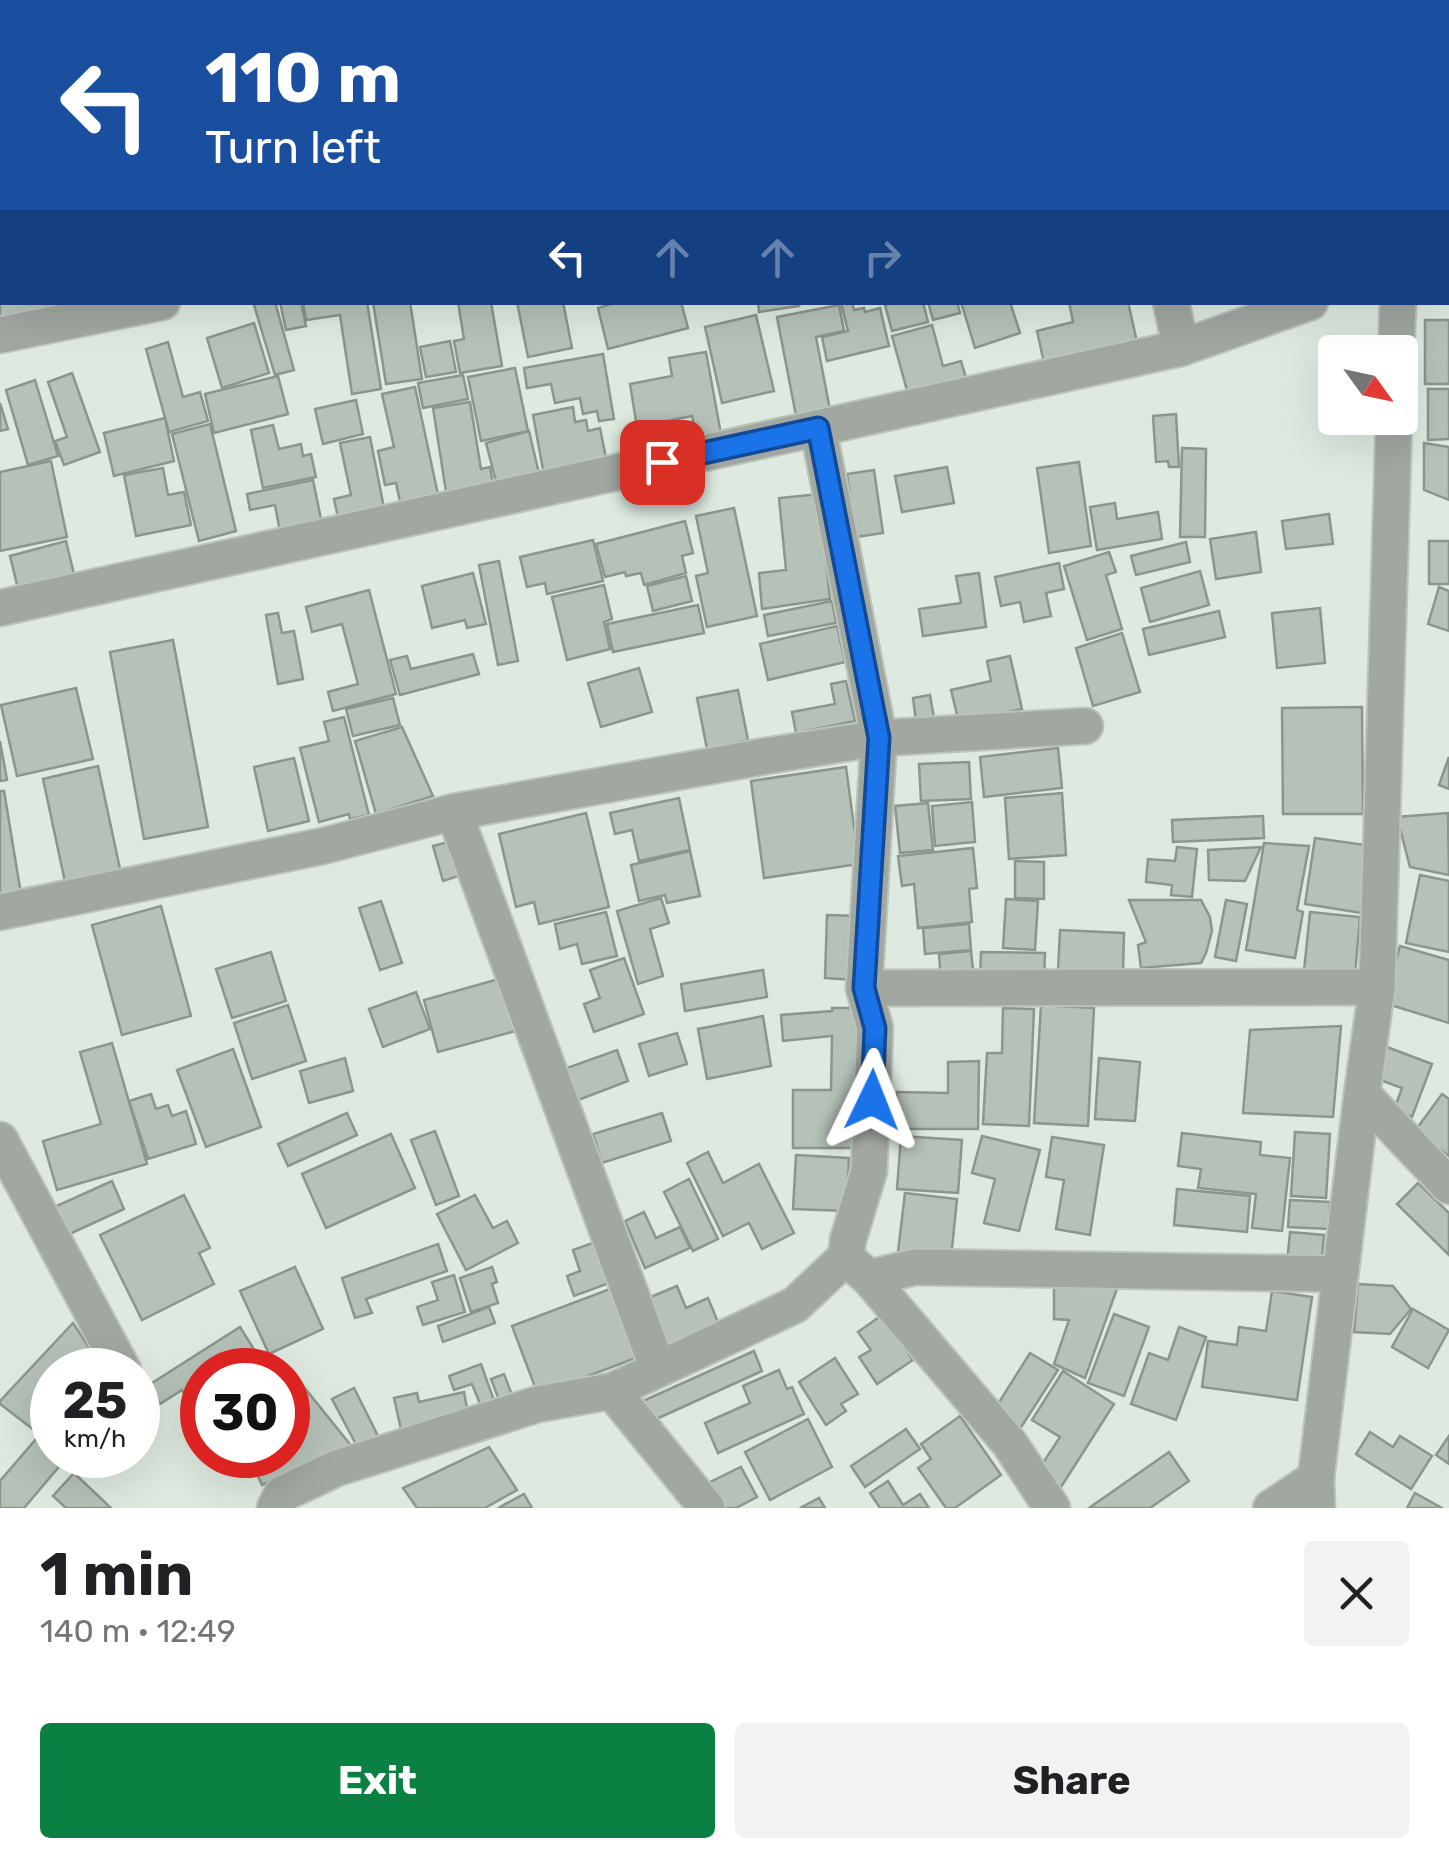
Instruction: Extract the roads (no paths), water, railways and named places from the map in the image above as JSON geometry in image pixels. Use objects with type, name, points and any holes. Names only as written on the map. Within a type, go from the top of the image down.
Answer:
[{"type":"street","points":[[0,336],[148,305]]},
{"type":"street","points":[[1172,305],[1182,348]]},
{"type":"street","points":[[0,608],[1182,348],[1302,305]]},
{"type":"street","points":[[1397,335],[1398,305]]},
{"type":"street","points":[[818,428],[879,738],[864,988],[875,1028],[869,1171],[848,1240],[857,1268],[1010,1444],[1052,1508]]},
{"type":"street","points":[[1271,1508],[1316,1493],[1377,988],[1393,435]]},
{"type":"street","points":[[0,912],[324,846],[454,812],[879,738],[1085,726]]},
{"type":"street","points":[[454,812],[658,1369]]},
{"type":"street","points":[[864,988],[1377,988]]},
{"type":"street","points":[[1362,1094],[1449,1186]]},
{"type":"street","points":[[0,1140],[110,1348]]},
{"type":"street","points":[[276,1508],[282,1494],[338,1468],[538,1404],[612,1391],[795,1304],[857,1268],[1340,1274]]},
{"type":"street","points":[[612,1391],[708,1508]]}]
